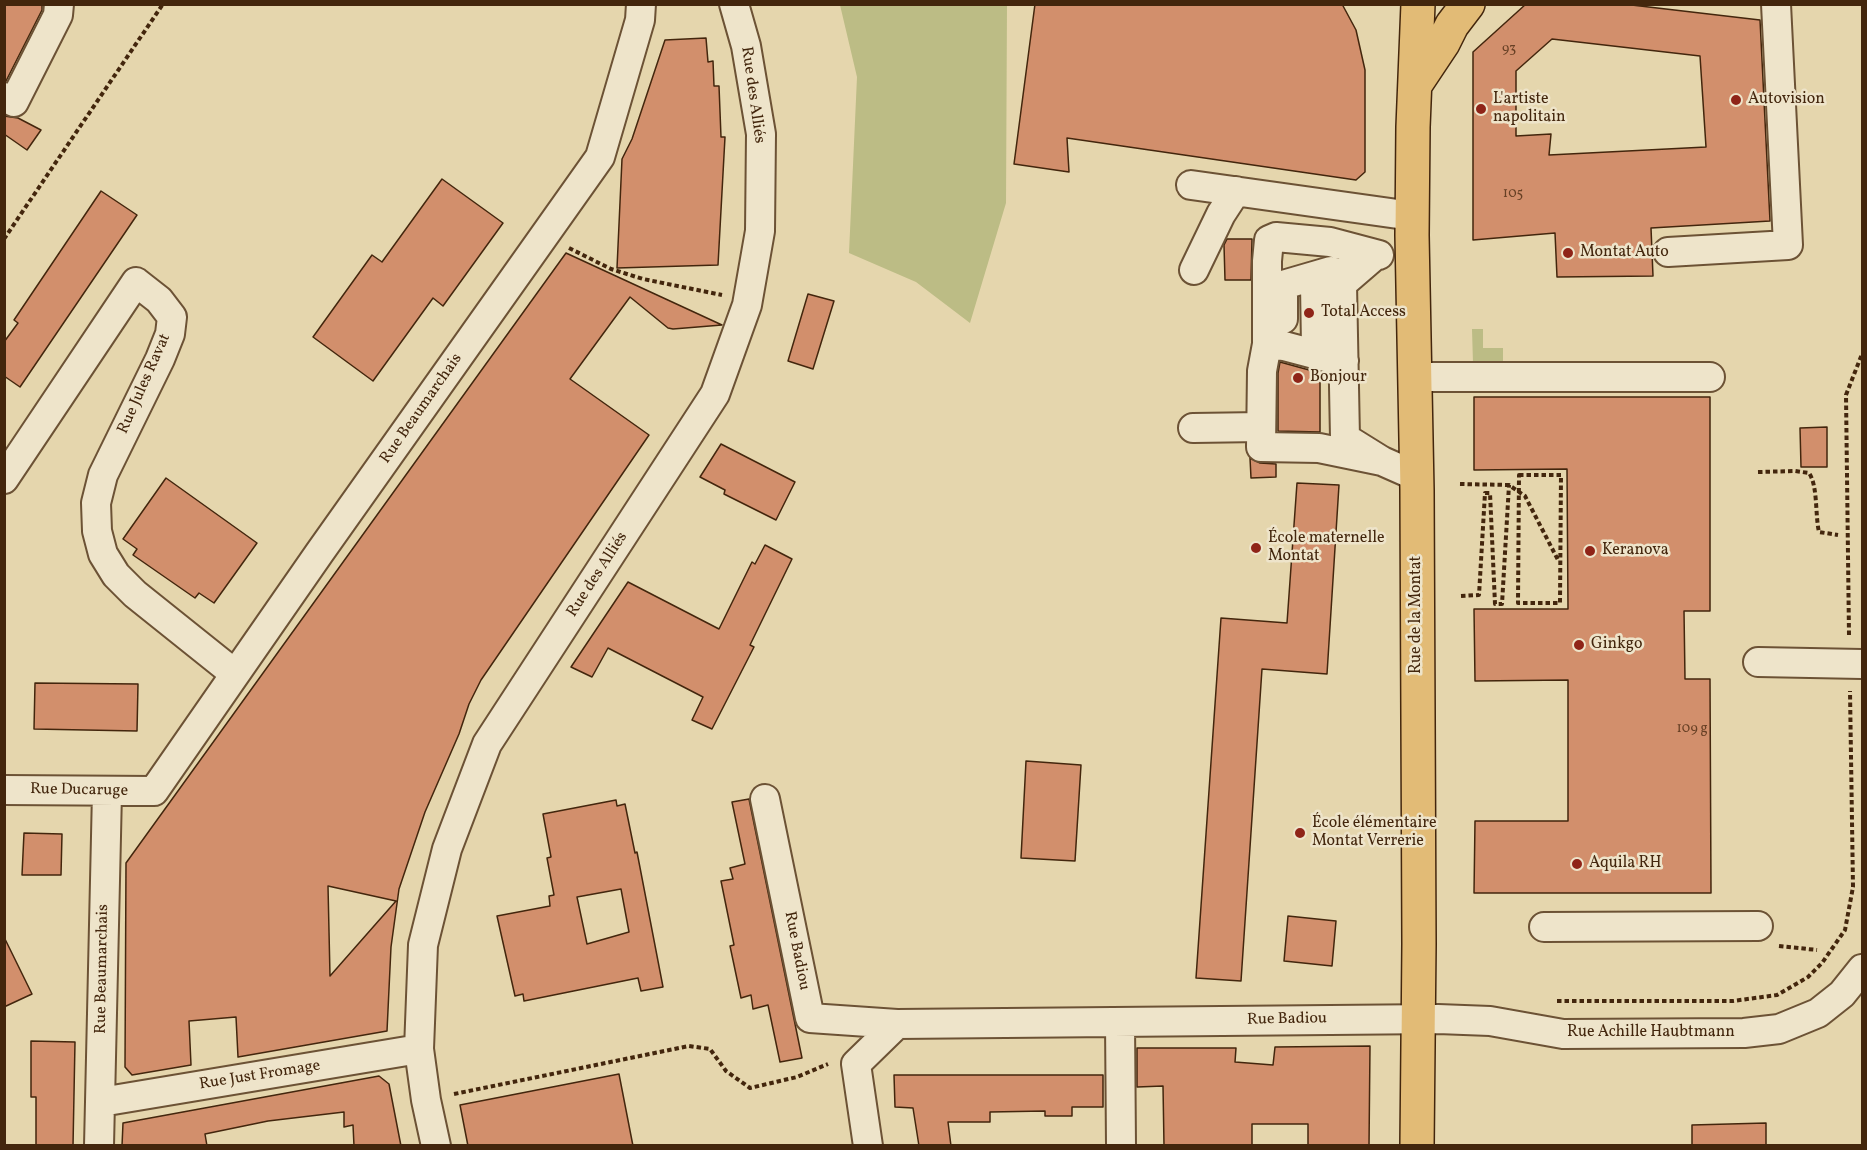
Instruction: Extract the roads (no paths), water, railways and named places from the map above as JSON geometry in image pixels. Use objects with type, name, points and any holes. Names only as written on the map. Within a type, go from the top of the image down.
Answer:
[{"type":"main road","name":"Rue de la Montat","points":[[1417,1146],[1416,476],[1412,225],[1418,4]]},
{"type":"main road","points":[[1415,85],[1443,43],[1452,24],[1468,4]]},
{"type":"street","points":[[4,97],[14,102],[58,15],[59,4]]},
{"type":"street","name":"Rue Beaumarchais","points":[[154,792],[600,157],[640,20],[641,4]]},
{"type":"street","name":"Rue des Alliés","points":[[436,1146],[426,1100],[419,1049],[423,945],[447,849],[487,744],[715,394],[747,305],[760,231],[761,134],[746,46],[734,4]]},
{"type":"street","points":[[1668,252],[1788,245],[1776,4]]},
{"type":"street","points":[[1191,185],[1236,191],[1412,225]]},
{"type":"street","points":[[1194,270],[1221,214],[1236,191]]},
{"type":"street","points":[[1344,361],[1316,346],[1315,285],[1375,257],[1412,225]]},
{"type":"street","points":[[1271,354],[1268,247],[1272,237],[1330,242],[1375,257]]},
{"type":"street","points":[[1375,257],[1283,285],[1261,427],[1261,447],[1319,448],[1382,461]]},
{"type":"street","name":"Rue Jules Ravat","points":[[4,479],[136,282],[159,300],[172,317],[170,334],[103,475],[96,503],[97,531],[103,554],[116,575],[135,594],[235,674]]},
{"type":"street","points":[[1271,354],[1344,361]]},
{"type":"street","points":[[1344,361],[1345,438],[1382,461],[1416,476]]},
{"type":"street","points":[[1413,377],[1710,377]]},
{"type":"street","points":[[1193,428],[1261,427]]},
{"type":"street","points":[[1758,663],[1856,664]]},
{"type":"street","name":"Rue Ducaruge","points":[[4,790],[154,792]]},
{"type":"street","name":"Rue Beaumarchais","points":[[99,1146],[107,792]]},
{"type":"street","name":"Rue Badiou","points":[[765,799],[810,1018],[897,1024],[1418,1019]]},
{"type":"street","points":[[1544,927],[1758,926]]},
{"type":"street","name":"Rue Achille Haubtmann","points":[[1418,1019],[1490,1022],[1563,1034],[1744,1033],[1779,1029],[1818,1013],[1860,979]]},
{"type":"street","points":[[1120,1022],[1121,1146]]},
{"type":"street","points":[[868,1146],[856,1064],[897,1024]]},
{"type":"street","name":"Rue Just Fromage","points":[[101,1102],[419,1049]]},
{"type":"place","name":"Autovision","points":[[1736,100]]},
{"type":"place","name":"L'artiste napolitain","points":[[1481,109]]},
{"type":"place","name":"Montat Auto","points":[[1568,253]]},
{"type":"place","name":"Total Access","points":[[1309,313]]},
{"type":"place","name":"Bonjour","points":[[1298,378]]},
{"type":"place","name":"École maternelle Montat","points":[[1256,548]]},
{"type":"place","name":"Keranova","points":[[1590,551]]},
{"type":"place","name":"Ginkgo","points":[[1579,645]]},
{"type":"place","name":"École élémentaire Montat Verrerie","points":[[1300,833]]},
{"type":"place","name":"Aquila RH","points":[[1577,864]]}]
